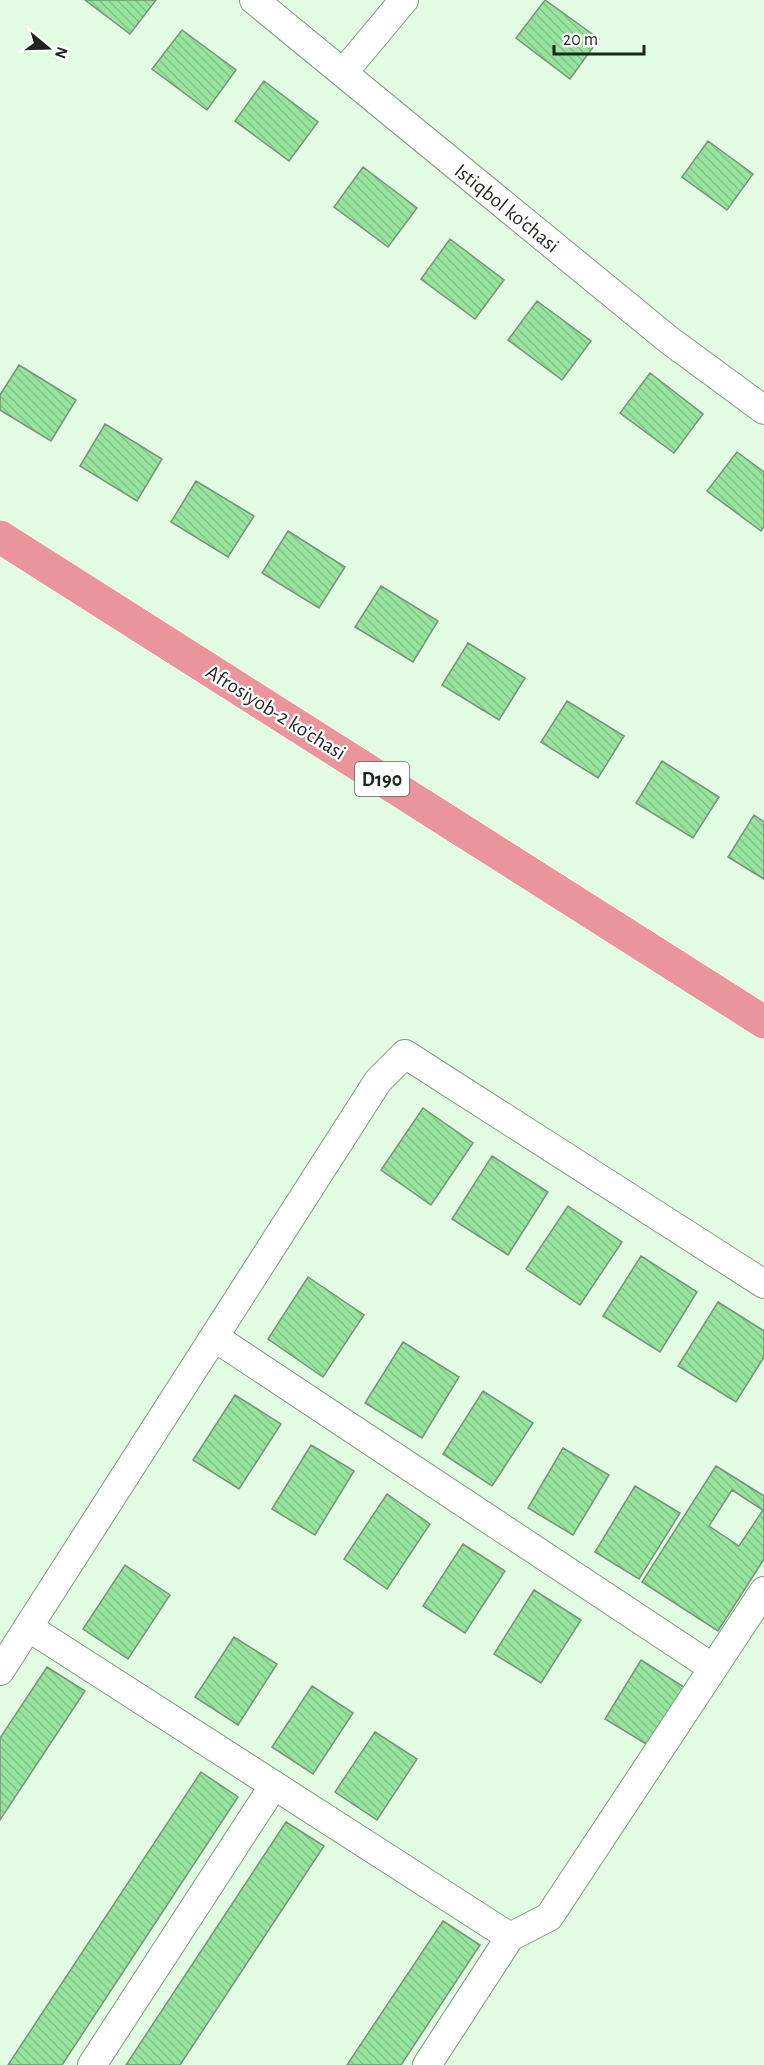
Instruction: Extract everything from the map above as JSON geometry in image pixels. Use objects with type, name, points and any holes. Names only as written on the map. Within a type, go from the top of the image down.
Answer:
[{"type":"main road","name":"Afrosiyob-2 ko'chasi","points":[[0,537],[764,1022]]},
{"type":"street","name":"Istiqbol ko'chasi","points":[[254,0],[669,340],[764,410]]},
{"type":"street","points":[[343,73],[404,0]]},
{"type":"street","points":[[0,1671],[378,1081],[405,1054],[764,1284]]},
{"type":"street","points":[[214,1337],[713,1668]]},
{"type":"street","points":[[427,2065],[510,1937],[549,1917],[764,1591]]},
{"type":"street","points":[[28,1627],[510,1937]]},
{"type":"street","points":[[93,2065],[274,1785]]},
{"type":"building","points":[[85,0],[156,0],[130,34]]},
{"type":"building","points":[[545,0],[599,39],[570,79],[516,38]]},
{"type":"building","points":[[182,30],[236,70],[207,110],[152,69]]},
{"type":"building","points":[[264,81],[318,122],[289,161],[235,121]]},
{"type":"building","points":[[708,141],[753,174],[727,210],[682,177]]},
{"type":"building","points":[[363,167],[417,208],[388,247],[334,207]]},
{"type":"building","points":[[450,239],[504,280],[475,319],[421,279]]},
{"type":"building","points":[[537,301],[591,341],[562,380],[508,340]]},
{"type":"building","points":[[19,365],[76,400],[51,441],[0,410],[0,395]]},
{"type":"building","points":[[650,373],[703,414],[674,453],[620,413]]},
{"type":"building","points":[[105,424],[162,459],[137,501],[80,466]]},
{"type":"building","points":[[737,452],[764,472],[764,527],[761,531],[707,491]]},
{"type":"building","points":[[196,481],[254,516],[228,557],[171,522]]},
{"type":"building","points":[[288,531],[345,567],[319,608],[262,573]]},
{"type":"building","points":[[381,586],[438,621],[413,662],[355,627]]},
{"type":"building","points":[[468,643],[525,678],[499,720],[442,685]]},
{"type":"building","points":[[567,701],[624,736],[598,778],[541,742]]},
{"type":"building","points":[[662,761],[719,797],[693,838],[636,803]]},
{"type":"building","points":[[754,815],[764,822],[764,879],[728,857]]},
{"type":"building","points":[[423,1108],[473,1143],[431,1205],[381,1170]]},
{"type":"building","points":[[492,1156],[548,1192],[508,1255],[452,1219]]},
{"type":"building","points":[[568,1206],[622,1242],[580,1305],[526,1269]]},
{"type":"building","points":[[641,1256],[697,1292],[660,1352],[603,1316]]},
{"type":"building","points":[[308,1277],[364,1315],[323,1377],[268,1339]]},
{"type":"building","points":[[718,1302],[764,1331],[764,1357],[736,1402],[678,1366]]},
{"type":"building","points":[[403,1342],[459,1377],[422,1438],[365,1403]]},
{"type":"building","points":[[483,1391],[533,1423],[492,1486],[443,1454]]},
{"type":"building","points":[[235,1395],[281,1424],[239,1489],[193,1460]]},
{"type":"building","points":[[311,1445],[354,1471],[315,1535],[272,1509]]},
{"type":"building","points":[[563,1448],[609,1475],[573,1535],[528,1508]]},
{"type":"building","points":[[716,1466],[764,1496],[764,1559],[718,1631],[642,1582]],"holes":[[[732,1490],[763,1510],[739,1546],[709,1526]]]},
{"type":"building","points":[[635,1486],[680,1513],[639,1579],[595,1552]]},
{"type":"building","points":[[387,1494],[430,1524],[387,1589],[344,1559]]},
{"type":"building","points":[[463,1544],[505,1571],[465,1633],[423,1606]]},
{"type":"building","points":[[125,1565],[170,1595],[128,1659],[83,1629]]},
{"type":"building","points":[[534,1590],[581,1620],[541,1683],[494,1654]]},
{"type":"building","points":[[234,1637],[277,1664],[238,1725],[195,1697]]},
{"type":"building","points":[[641,1660],[687,1689],[651,1747],[605,1719]]},
{"type":"building","points":[[47,1667],[85,1691],[0,1820],[0,1738]]},
{"type":"building","points":[[312,1686],[353,1713],[313,1774],[272,1747]]},
{"type":"building","points":[[375,1732],[417,1759],[377,1820],[335,1792]]},
{"type":"building","points":[[201,1772],[238,1797],[62,2065],[8,2065]]},
{"type":"building","points":[[286,1822],[324,1846],[180,2065],[126,2065]]},
{"type":"building","points":[[443,1921],[480,1945],[401,2065],[347,2065]]}]
